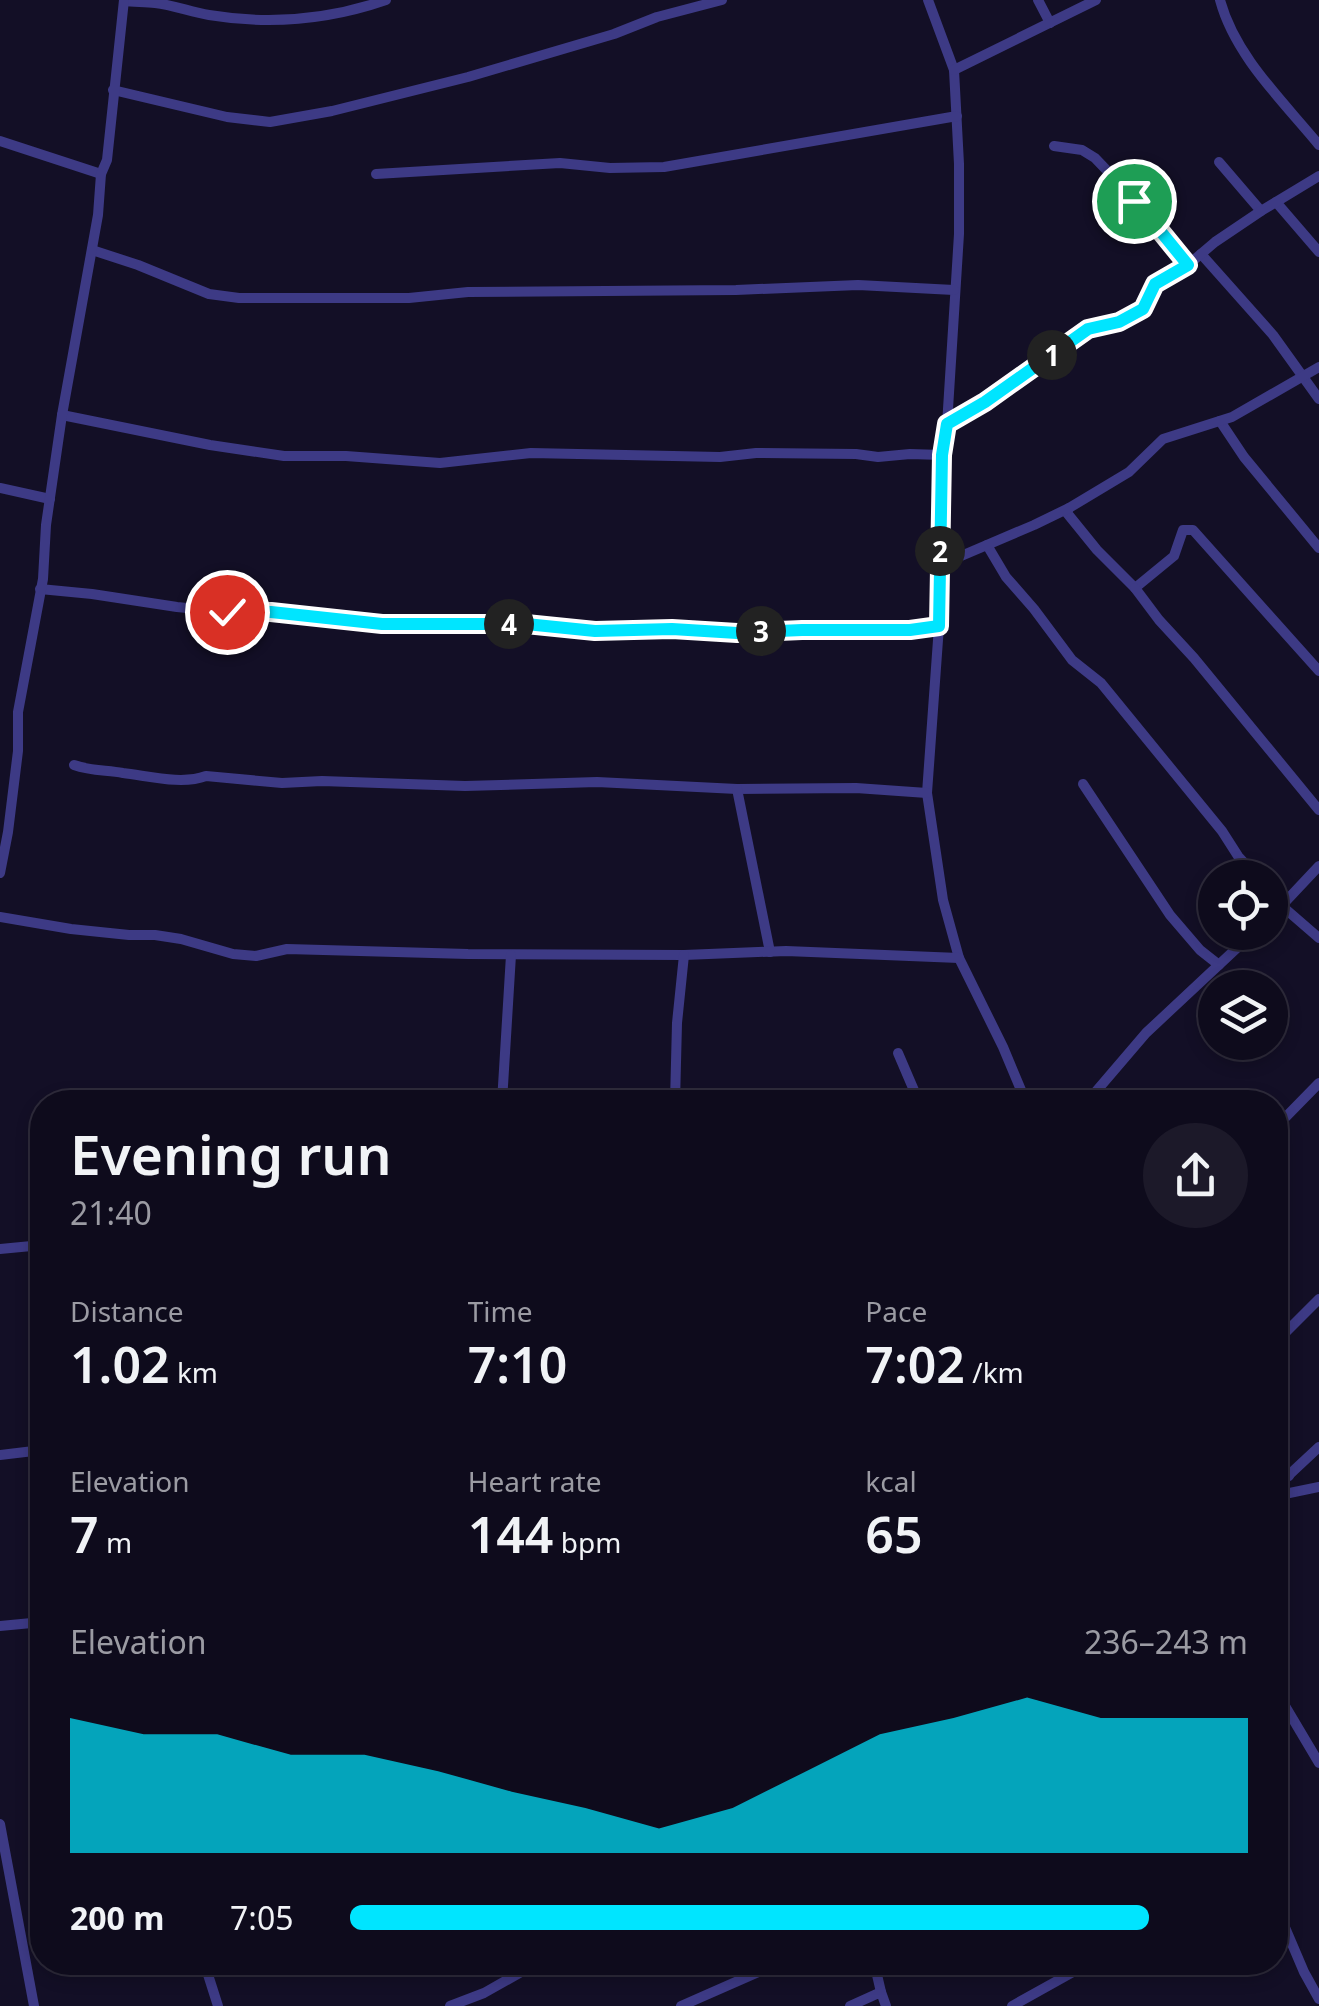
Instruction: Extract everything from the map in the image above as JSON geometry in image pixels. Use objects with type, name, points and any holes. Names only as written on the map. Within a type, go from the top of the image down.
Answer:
[{"type":"street","points":[[337,0],[337,14]]},
{"type":"street","points":[[0,873],[18,751],[18,712],[40,589],[62,414],[98,215],[101,174],[107,160],[124,1],[259,21],[307,19],[386,0]]},
{"type":"street","points":[[113,90],[226,117],[270,122],[332,111],[468,76],[614,34],[657,16],[722,0]]},
{"type":"street","points":[[928,0],[954,70],[960,164],[959,234],[942,455],[939,626],[927,794],[943,900],[959,958],[1021,1090]]},
{"type":"street","points":[[1038,0],[1050,23]]},
{"type":"street","points":[[954,70],[1096,0]]},
{"type":"street","points":[[1220,0],[1236,40],[1319,145]]},
{"type":"street","points":[[376,174],[560,163],[610,168],[664,167],[957,116]]},
{"type":"street","points":[[0,141],[101,174]]},
{"type":"street","points":[[1054,146],[1082,150],[1094,158],[1188,265]]},
{"type":"street","points":[[1219,162],[1261,211]]},
{"type":"street","points":[[947,424],[1088,329],[1119,322],[1143,309],[1155,284],[1319,176]]},
{"type":"street","points":[[1276,202],[1319,252]]},
{"type":"street","points":[[92,250],[209,294],[239,298],[409,298],[468,292],[858,285],[954,290]]},
{"type":"street","points":[[1201,254],[1273,336],[1319,399]]},
{"type":"street","points":[[940,566],[1069,508],[1130,472],[1163,440],[1232,417],[1319,367]]},
{"type":"street","points":[[62,414],[284,456],[440,463],[532,454],[942,455]]},
{"type":"street","points":[[1220,421],[1244,457],[1319,548]]},
{"type":"street","points":[[0,488],[50,500]]},
{"type":"street","points":[[1069,508],[1067,513],[1097,550],[1135,588],[1319,810]]},
{"type":"street","points":[[1135,588],[1174,556],[1183,530],[1193,530],[1319,671]]},
{"type":"street","points":[[986,545],[1006,577],[1072,660],[1100,683],[1242,860]]},
{"type":"street","points":[[40,589],[177,607],[382,624],[526,624],[595,631],[672,629],[714,633],[910,630],[939,626]]},
{"type":"street","points":[[74,765],[99,772],[282,783],[464,786],[596,782],[737,789],[856,788],[927,794]]},
{"type":"street","points":[[1083,784],[1170,915],[1200,950],[1219,965]]},
{"type":"street","points":[[737,789],[770,952]]},
{"type":"street","points":[[1288,900],[1319,866]]},
{"type":"street","points":[[1288,911],[1319,938]]},
{"type":"street","points":[[0,917],[71,929],[155,935],[256,956],[287,949],[510,954],[770,952],[959,958]]},
{"type":"street","points":[[1097,1090],[1146,1033],[1235,950]]},
{"type":"street","points":[[503,1090],[510,954]]},
{"type":"street","points":[[675,1090],[684,955]]},
{"type":"street","points":[[898,1053],[915,1090]]},
{"type":"street","points":[[1288,1115],[1319,1084]]},
{"type":"street","points":[[0,1249],[30,1246]]},
{"type":"street","points":[[1288,1330],[1319,1299]]},
{"type":"street","points":[[1289,1476],[1319,1447]]},
{"type":"street","points":[[0,1455],[30,1451]]},
{"type":"street","points":[[1288,1493],[1319,1487]]},
{"type":"street","points":[[0,1626],[30,1623]]},
{"type":"street","points":[[1289,1714],[1319,1760]]},
{"type":"street","points":[[0,1824],[34,2006]]},
{"type":"street","points":[[1288,1934],[1319,2000]]},
{"type":"street","points":[[208,1975],[218,2006]]},
{"type":"street","points":[[450,2006],[516,1975]]},
{"type":"street","points":[[681,2006],[750,1975]]},
{"type":"street","points":[[877,1975],[886,2006]]},
{"type":"street","points":[[1012,2006],[1068,1975]]},
{"type":"street","points":[[850,2006],[881,1992]]},
{"type":"street","points":[[1038,1992],[1044,2006]]},
{"type":"route","points":[[227,612],[271,612],[382,624],[526,624],[595,631],[672,629],[737,633],[939,626],[942,455],[947,424],[1088,329],[1119,322],[1143,309],[1155,284],[1188,265],[1134,201]]}]
